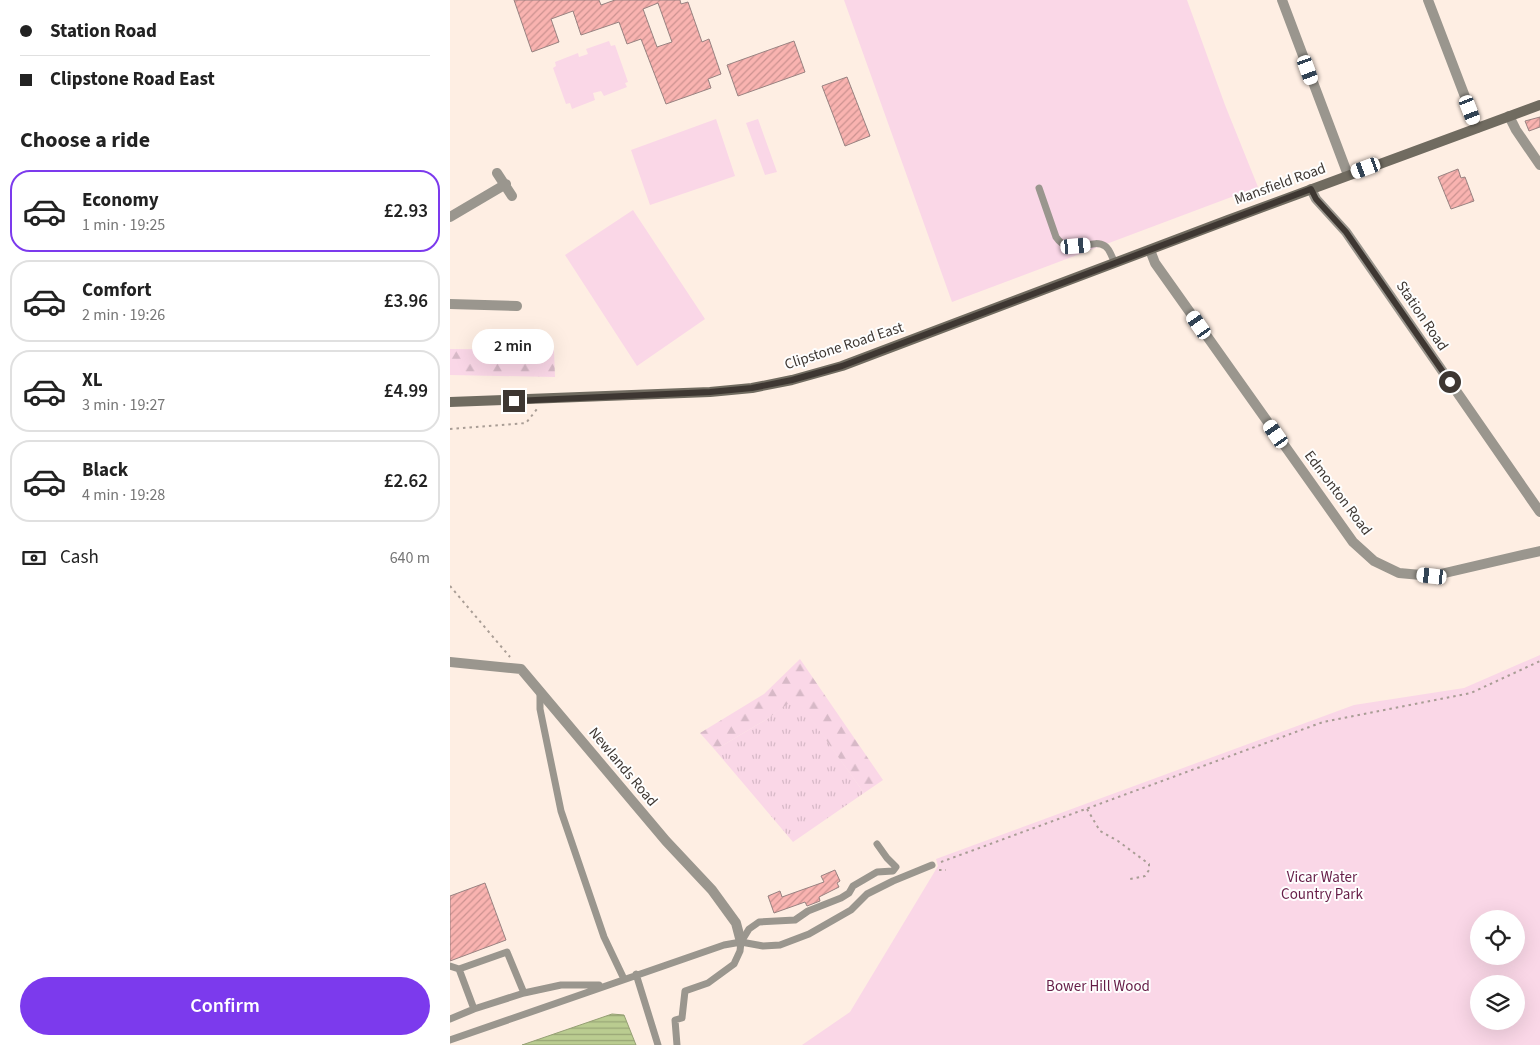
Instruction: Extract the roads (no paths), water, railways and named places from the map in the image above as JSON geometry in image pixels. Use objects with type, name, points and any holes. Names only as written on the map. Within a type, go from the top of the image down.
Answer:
[{"type":"main road","name":"Mansfield Road","points":[[1228,220],[1540,105]]},
{"type":"main road","name":"Clipstone Road East","points":[[450,402],[545,400],[710,392],[752,388],[792,380],[842,366],[1228,220]]},
{"type":"street","points":[[1282,0],[1348,175]]},
{"type":"street","points":[[1428,0],[1477,128]]},
{"type":"street","points":[[1509,116],[1516,130],[1540,165]]},
{"type":"street","points":[[498,173],[512,196]]},
{"type":"street","points":[[450,217],[506,184]]},
{"type":"street","name":"Station Road","points":[[1311,189],[1316,199],[1346,232],[1540,512]]},
{"type":"street","name":"Edmonton Road","points":[[1150,250],[1155,263],[1353,542],[1374,562],[1399,573],[1432,576],[1540,551]]},
{"type":"street","points":[[450,304],[517,306]]},
{"type":"street","name":"Newlands Road","points":[[450,662],[521,669],[666,841],[712,890],[736,922],[741,942]]},
{"type":"lane","points":[[1039,188],[1056,236],[1060,242],[1066,246],[1103,244],[1107,247],[1115,263]]},
{"type":"lane","points":[[540,690],[540,710],[561,811],[604,937],[624,979]]},
{"type":"lane","points":[[676,1045],[674,1020],[682,1018],[685,991],[708,983],[734,964],[740,951],[741,942],[749,929],[759,922],[795,920],[808,911],[841,898],[849,893],[853,886],[877,872],[893,871],[896,867],[877,844]]},
{"type":"lane","points":[[450,1040],[724,945],[741,942],[763,946],[780,945],[809,934],[851,910],[867,894],[892,881],[932,865]]},
{"type":"lane","points":[[450,966],[459,970],[507,952],[524,993]]},
{"type":"lane","points":[[459,970],[474,1009]]},
{"type":"lane","points":[[636,974],[658,1045]]},
{"type":"lane","points":[[450,1020],[474,1009],[524,993],[561,985],[606,985]]},
{"type":"park label","name":"Vicar Water Country Park","points":[[1322,886]]},
{"type":"park label","name":"Bower Hill Wood","points":[[1098,986]]}]
